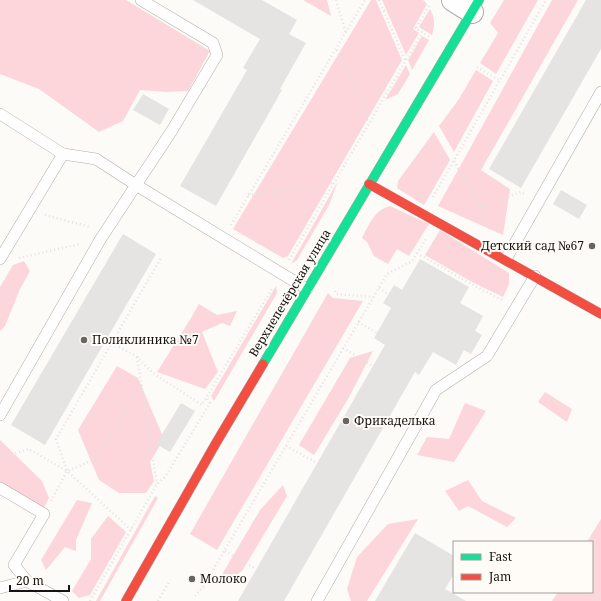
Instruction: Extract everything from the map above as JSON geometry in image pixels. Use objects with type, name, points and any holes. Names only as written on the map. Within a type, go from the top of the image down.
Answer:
[{"type":"street","points":[[453,0],[476,6]]},
{"type":"street","name":"Верхнепечёрская улица","points":[[126,601],[216,443],[476,6]]},
{"type":"street","points":[[369,184],[506,259],[601,314]]},
{"type":"lane","points":[[0,415],[103,235],[171,132],[217,55],[213,43],[141,0]]},
{"type":"lane","points":[[506,259],[601,92]]},
{"type":"lane","points":[[0,114],[63,154],[96,159],[307,289]]},
{"type":"lane","points":[[0,259],[63,154]]},
{"type":"lane","points":[[317,601],[436,390],[487,356],[535,276]]},
{"type":"lane","points":[[0,488],[44,514],[14,565],[27,581],[63,601]]},
{"type":"lane","points":[[0,588],[27,581]]},
{"type":"path","points":[[336,0],[346,34]]},
{"type":"path","points":[[222,237],[228,230],[365,0]]},
{"type":"path","points":[[379,0],[406,60]]},
{"type":"path","points":[[424,214],[499,80],[546,0]]},
{"type":"path","points":[[416,28],[429,6]]},
{"type":"path","points":[[382,9],[431,38]]},
{"type":"path","points":[[112,343],[136,356],[153,374],[202,405],[282,273],[422,32]]},
{"type":"path","points":[[337,49],[362,102],[368,125]]},
{"type":"path","points":[[477,67],[499,80]]},
{"type":"path","points":[[454,160],[491,228]]},
{"type":"path","points":[[248,195],[334,182]]},
{"type":"path","points":[[195,596],[203,587],[372,297],[388,274],[412,261],[437,221],[521,192],[530,197]]},
{"type":"path","points":[[29,211],[103,235]]},
{"type":"path","points":[[16,259],[103,235]]},
{"type":"path","points":[[416,253],[516,308]]},
{"type":"path","points":[[67,471],[56,439],[161,258]]},
{"type":"path","points":[[379,288],[388,294]]},
{"type":"path","points":[[335,291],[336,294],[372,297]]},
{"type":"path","points":[[358,322],[377,333]]},
{"type":"path","points":[[343,348],[373,366]]},
{"type":"path","points":[[136,356],[142,385],[157,484]]},
{"type":"path","points":[[44,514],[67,471],[96,459],[142,385]]},
{"type":"path","points":[[90,601],[157,484],[165,477],[210,403],[207,397]]},
{"type":"path","points":[[286,446],[317,464]]},
{"type":"path","points":[[0,458],[30,449],[67,471],[131,530]]},
{"type":"path","points":[[224,551],[256,569]]},
{"type":"path","points":[[158,601],[170,580]]},
{"type":"shaded area","points":[[0,0],[126,0],[210,51],[188,91],[166,92],[140,90],[123,121],[99,132],[39,89],[0,74]]},
{"type":"shaded area","points":[[303,0],[327,0],[331,16]]},
{"type":"shaded area","points":[[371,0],[376,0],[402,60],[288,256],[283,258],[233,229]]},
{"type":"shaded area","points":[[382,0],[423,0],[427,4],[413,29],[419,33],[406,55]]},
{"type":"shaded area","points":[[504,0],[538,0],[496,74],[480,63],[498,33],[490,23]]},
{"type":"shaded area","points":[[552,0],[578,0],[481,170],[510,189],[503,235],[438,206]]},
{"type":"shaded area","points":[[430,9],[434,22],[432,35],[419,27]]},
{"type":"shaded area","points":[[422,36],[429,40],[412,70],[408,60]]},
{"type":"shaded area","points":[[406,65],[410,74],[398,94],[385,100]]},
{"type":"shaded area","points":[[476,70],[493,81],[454,152],[439,126],[459,99]]},
{"type":"shaded area","points":[[434,132],[450,160],[424,205],[397,188],[398,181]]},
{"type":"shaded area","points":[[338,181],[329,205],[297,260],[291,264]]},
{"type":"shaded area","points":[[390,206],[429,224],[409,256],[397,249],[388,264],[374,256],[367,242],[362,238],[376,214],[384,208]]},
{"type":"shaded area","points":[[440,230],[509,273],[509,284],[503,297],[472,282],[425,255]]},
{"type":"shaded area","points":[[24,261],[30,271],[20,289],[5,326],[0,331],[0,287],[13,265]]},
{"type":"shaded area","points":[[276,286],[277,293],[214,401],[211,396]]},
{"type":"shaded area","points":[[328,293],[333,298],[363,301],[217,550],[190,534]]},
{"type":"shaded area","points":[[199,304],[217,315],[237,311],[230,326],[222,323],[202,332],[218,372],[205,389],[157,372]]},
{"type":"shaded area","points":[[373,351],[348,399],[314,455],[299,445],[350,358]]},
{"type":"shaded area","points":[[117,366],[138,378],[164,439],[150,462],[154,481],[146,493],[119,493],[99,480],[78,430]]},
{"type":"shaded area","points":[[545,392],[572,409],[567,422],[538,402]]},
{"type":"shaded area","points":[[465,403],[486,411],[454,462],[417,455],[427,437],[449,439]]},
{"type":"shaded area","points":[[0,440],[42,481],[49,498],[43,510],[0,484]]},
{"type":"shaded area","points":[[468,480],[482,501],[516,518],[507,527],[468,506],[459,511],[445,491]]},
{"type":"shaded area","points":[[283,485],[287,496],[242,571],[223,585],[220,578],[260,510]]},
{"type":"shaded area","points":[[155,496],[158,498],[100,601],[96,601]]},
{"type":"shaded area","points":[[77,500],[92,503],[76,540],[76,551],[65,547],[46,570],[41,560]]},
{"type":"shaded area","points":[[108,516],[126,532],[90,595],[79,598],[72,591],[91,559],[91,539]]},
{"type":"shaded area","points":[[418,519],[367,601],[351,601],[347,589],[357,557],[388,524]]},
{"type":"shaded area","points":[[601,519],[601,601],[552,601],[557,593],[593,593],[593,541],[588,541]]},
{"type":"building","points":[[193,0],[262,0],[297,20],[289,34],[306,43],[280,89],[282,90],[216,206],[180,186],[247,70],[243,68],[260,39]]},
{"type":"building","points":[[586,0],[601,0],[601,49],[521,188],[489,169]]},
{"type":"building","points":[[143,94],[169,109],[160,125],[133,110]]},
{"type":"building","points":[[561,190],[587,205],[579,219],[553,204]]},
{"type":"building","name":"Поликлиника №7","points":[[123,234],[156,254],[45,445],[11,425]]},
{"type":"building","points":[[420,259],[469,287],[460,303],[483,316],[475,331],[482,335],[471,354],[464,350],[456,365],[433,352],[419,375],[415,372],[284,601],[238,601],[385,345],[374,338],[391,308],[383,303],[394,285],[402,290]]},
{"type":"building","points":[[181,403],[195,411],[170,452],[156,444]]},
{"type":"building","points":[[415,533],[453,555],[453,576],[445,589],[466,601],[375,601]]},
{"type":"traffic: fast","points":[[263,364],[479,0]]},
{"type":"traffic: jam","points":[[369,184],[601,314]]},
{"type":"traffic: jam","points":[[126,601],[263,364]]},
{"type":"place","name":"Детский сад №67","points":[[592,246]]},
{"type":"place","name":"Поликлиника №7","points":[[84,340]]},
{"type":"place","name":"Фрикаделька","points":[[346,421]]},
{"type":"place","name":"Молоко","points":[[192,579]]}]
